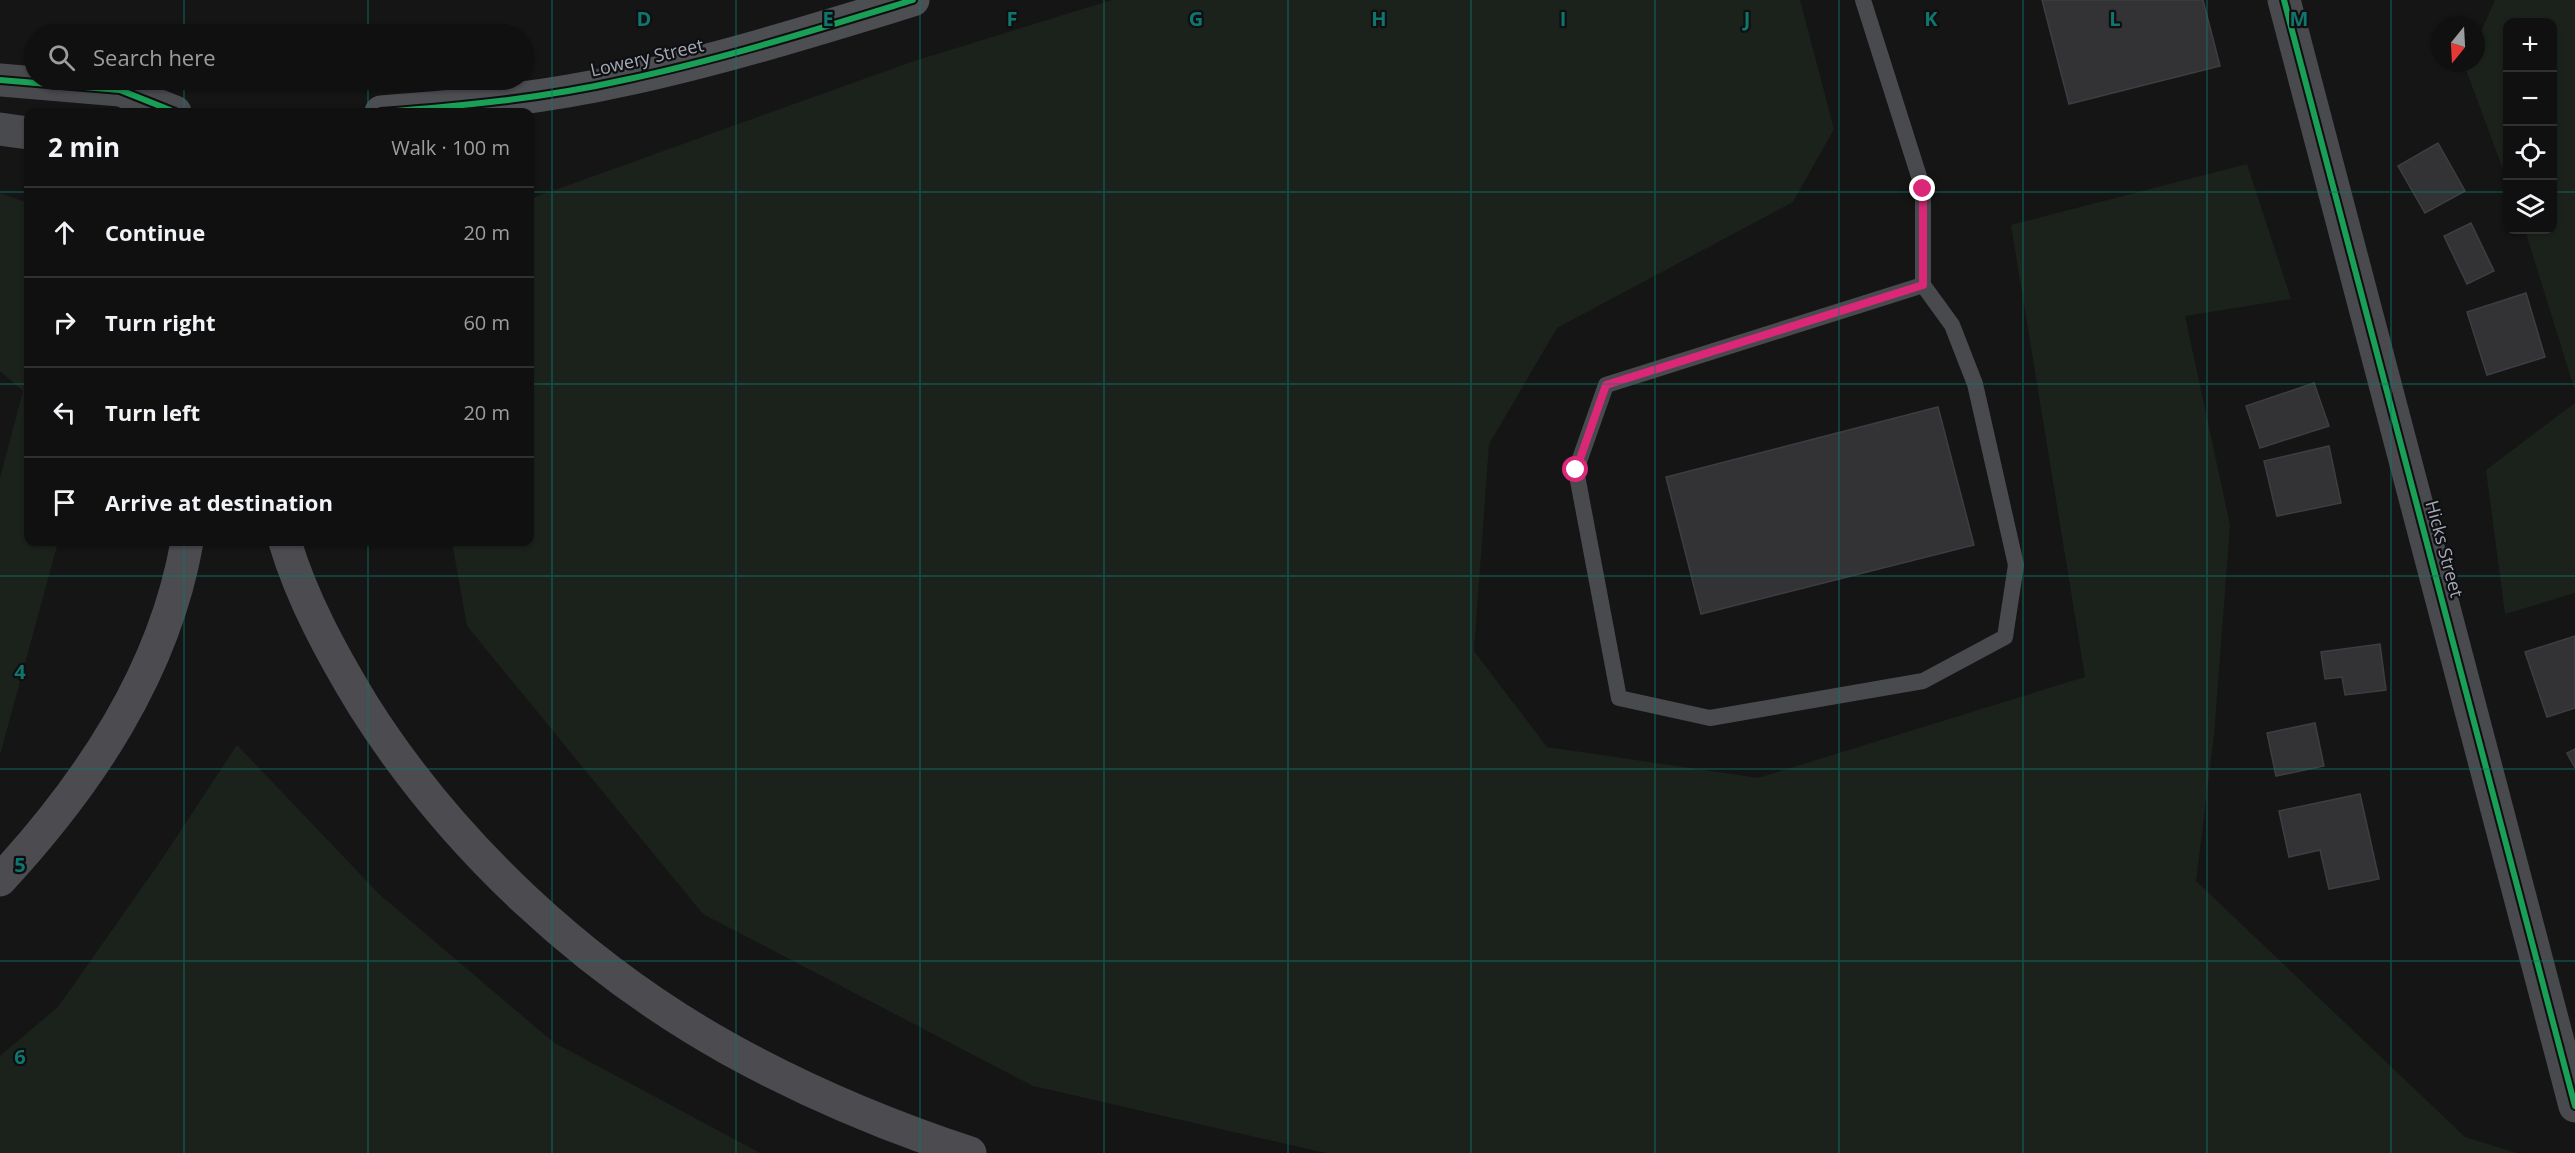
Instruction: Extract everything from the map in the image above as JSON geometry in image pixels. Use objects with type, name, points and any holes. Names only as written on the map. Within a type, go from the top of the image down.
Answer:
[{"type":"highway","points":[[0,880],[41,836],[82,782],[116,729],[145,674],[168,615],[186,546]]},
{"type":"highway","points":[[287,546],[313,614],[346,678],[384,737],[433,801],[469,843],[517,891],[614,973],[669,1012],[729,1049],[852,1108],[970,1153]]},
{"type":"main road","name":"Lowery Street","points":[[436,108],[550,94],[624,80],[716,58],[913,0]]},
{"type":"street","name":"Hicks Street","points":[[2284,0],[2575,1106]]},
{"type":"street","points":[[0,80],[24,82]]},
{"type":"street","points":[[120,90],[165,108]]},
{"type":"street","points":[[0,129],[24,132]]},
{"type":"lane","points":[[1863,0],[1923,189],[1923,285],[1952,325],[1975,384],[2016,565],[2005,637],[1923,681],[1710,718],[1619,698],[1576,470],[1606,385],[1923,285]]},
{"type":"shaded area","points":[[1112,0],[1800,0],[1834,129],[1793,202],[1557,328],[1489,444],[1474,651],[1547,747],[1758,778],[2085,677],[2011,225],[2247,164],[2291,299],[2185,316],[2230,525],[2214,736],[2196,881],[2465,1137],[2516,1153],[1326,1153],[1033,1086],[703,914],[467,626],[453,546],[534,546],[534,198],[911,62]]},
{"type":"shaded area","points":[[2495,0],[2575,0],[2575,391],[2526,234],[2557,234],[2557,18],[2503,18],[2503,169],[2467,72],[2485,72],[2485,23]]},
{"type":"shaded area","points":[[0,193],[24,202],[24,546],[57,546],[0,755],[0,478],[23,391],[0,371]]},
{"type":"shaded area","points":[[2575,403],[2575,593],[2505,614],[2486,470]]},
{"type":"shaded area","points":[[237,745],[380,895],[553,1042],[760,1153],[0,1153],[0,1056],[58,1007],[162,859]]},
{"type":"building","points":[[2042,0],[2203,0],[2220,66],[2069,104]]},
{"type":"building","points":[[2438,143],[2465,191],[2425,213],[2398,166]]},
{"type":"building","points":[[2471,223],[2494,271],[2467,284],[2444,236]]},
{"type":"building","points":[[2526,293],[2545,357],[2487,375],[2467,312]]},
{"type":"building","points":[[2314,383],[2329,426],[2260,448],[2246,406]]},
{"type":"building","points":[[1938,407],[1974,545],[1701,614],[1666,477]]},
{"type":"building","points":[[2329,446],[2341,503],[2277,516],[2264,461]]},
{"type":"building","points":[[2575,636],[2575,708],[2547,717],[2525,652]]},
{"type":"building","points":[[2380,644],[2386,690],[2345,695],[2342,677],[2325,679],[2321,652]]},
{"type":"building","points":[[2315,723],[2324,766],[2276,776],[2267,733]]},
{"type":"building","points":[[2575,749],[2575,768],[2567,753]]},
{"type":"building","points":[[2360,794],[2379,879],[2329,889],[2320,850],[2289,857],[2279,811]]},
{"type":"cycle path","points":[[430,108],[564,92],[661,72],[806,33],[913,0]]},
{"type":"cycle path","points":[[2284,0],[2575,1106]]},
{"type":"cycle path","points":[[0,80],[24,82]]},
{"type":"cycle path","points":[[120,90],[165,108]]},
{"type":"route","points":[[1576,470],[1606,385],[1923,285],[1923,189]]}]
